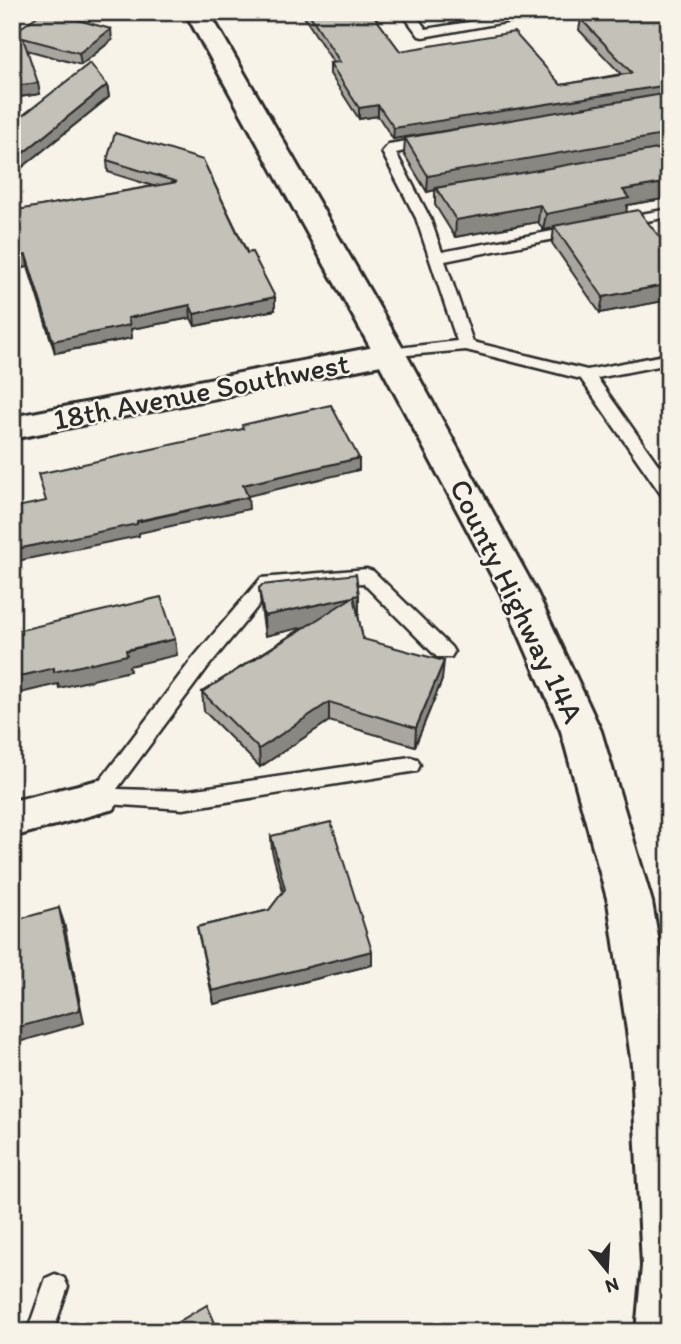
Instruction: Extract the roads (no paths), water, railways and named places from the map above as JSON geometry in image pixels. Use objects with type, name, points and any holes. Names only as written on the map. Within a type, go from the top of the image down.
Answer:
[{"type":"main road","name":"County Highway 14A","points":[[197,12],[390,354],[519,593],[581,731],[626,889],[656,1065],[668,1266],[663,1332]]},
{"type":"main road","name":"18th Avenue Southwest","points":[[12,428],[390,354]]},
{"type":"main road","points":[[12,820],[99,797]]},
{"type":"lane","points":[[407,12],[422,33],[555,12]]},
{"type":"lane","points":[[449,138],[394,147],[389,152],[421,200],[436,258],[466,345]]},
{"type":"lane","points":[[436,258],[669,213]]},
{"type":"lane","points":[[390,354],[466,345],[587,375],[669,359]]},
{"type":"lane","points":[[587,375],[669,493]]},
{"type":"lane","points":[[99,797],[200,663],[267,583],[367,576],[444,652]]},
{"type":"lane","points":[[99,797],[183,800],[410,765]]},
{"type":"lane","points":[[40,1332],[55,1287]]}]
